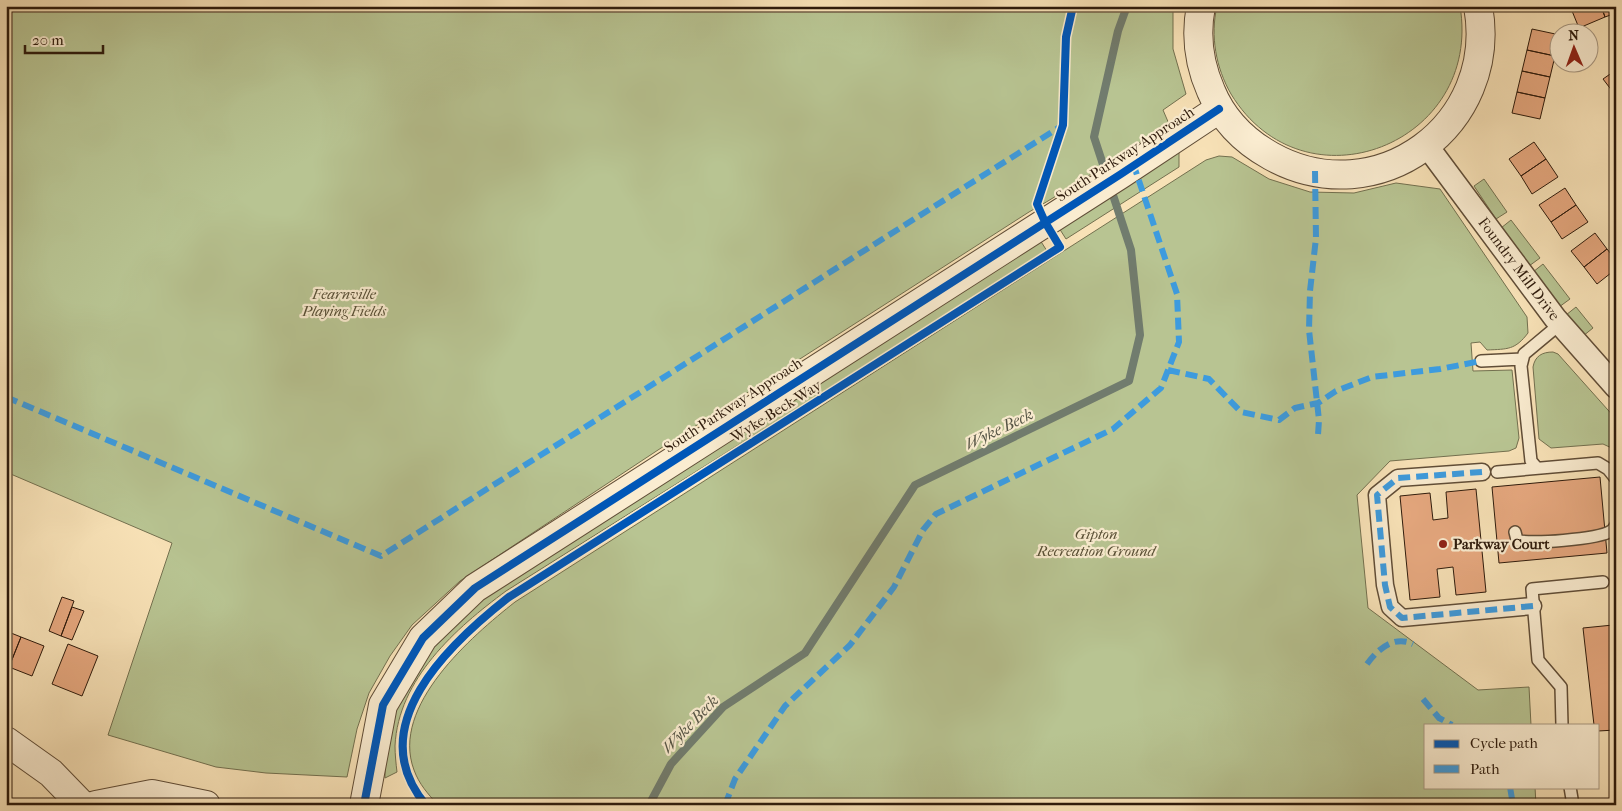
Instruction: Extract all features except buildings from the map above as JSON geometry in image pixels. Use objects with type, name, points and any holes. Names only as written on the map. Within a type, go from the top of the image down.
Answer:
[{"type":"street","points":[[1201,6],[1197,25],[1201,68],[1219,109],[1250,144],[1258,149],[1292,167],[1339,176],[1386,168],[1428,146],[1454,120],[1467,98],[1477,73],[1482,29],[1478,6]]},
{"type":"street","name":"South Parkway Approach","points":[[364,805],[383,705],[423,638],[475,588],[1121,174],[1219,109]]},
{"type":"street","name":"Foundry Mill Drive","points":[[1428,146],[1560,324],[1616,387]]},
{"type":"street","points":[[1489,472],[1398,478],[1377,495],[1390,607],[1402,618],[1534,606]]},
{"type":"street","points":[[6,741],[51,773],[82,805]]},
{"type":"street","points":[[96,805],[152,794],[206,805]]},
{"type":"lane","points":[[1537,468],[1531,461],[1521,366],[1522,359],[1524,354],[1560,324]]},
{"type":"lane","points":[[1481,361],[1522,359]]},
{"type":"lane","points":[[1489,472],[1598,463],[1608,469],[1616,479]]},
{"type":"lane","points":[[1515,532],[1516,540],[1522,542],[1542,541],[1594,536],[1611,531],[1616,525]]},
{"type":"lane","points":[[1562,724],[1561,687],[1538,660],[1532,588],[1603,582]]},
{"type":"lane","points":[[1570,788],[1573,805]]},
{"type":"green space","name":"Fearnville Playing Fields","points":[[6,6],[1173,6],[1173,49],[1186,94],[1163,110],[1169,124],[658,450],[460,581],[412,625],[390,656],[369,693],[357,729],[347,777],[266,773],[216,767],[108,735],[172,543],[6,472]]},
{"type":"green space","points":[[1217,6],[1460,6],[1460,54],[1444,95],[1417,126],[1382,147],[1342,155],[1301,150],[1263,130],[1231,94],[1218,63],[1214,40]]},
{"type":"green space","points":[[1179,152],[1179,167],[1066,239],[1059,228]]},
{"type":"green space","name":"Gipton Recreation Ground","points":[[1219,156],[1232,157],[1269,179],[1310,192],[1354,193],[1396,183],[1440,189],[1527,317],[1528,333],[1515,346],[1506,349],[1487,350],[1480,342],[1471,343],[1473,371],[1512,370],[1519,438],[1516,448],[1509,451],[1390,461],[1357,495],[1368,608],[1478,690],[1529,687],[1531,724],[1424,724],[1424,788],[1535,788],[1536,805],[438,805],[427,793],[414,770],[410,746],[414,722],[424,698],[439,675],[458,653],[497,616],[515,602],[1206,160]]},
{"type":"green space","points":[[1484,179],[1507,212],[1496,219],[1474,186]]},
{"type":"green space","points":[[1511,220],[1540,258],[1529,266],[1501,228]]},
{"type":"green space","points":[[1040,240],[1047,251],[506,591],[468,621],[433,657],[418,677],[407,699],[399,722],[395,746],[397,772],[385,778],[385,745],[391,719],[419,662],[471,606]]},
{"type":"green space","points":[[1543,264],[1570,299],[1559,307],[1533,272]]},
{"type":"green space","points":[[1576,307],[1593,328],[1583,336],[1566,315]]},
{"type":"green space","points":[[1553,352],[1558,354],[1616,419],[1616,450],[1603,444],[1551,448],[1539,439],[1533,367],[1535,360],[1540,355]]},
{"type":"waterway","name":"Wyke Beck","points":[[649,805],[671,764],[723,707],[805,653],[915,485],[1129,381],[1140,335],[1131,250],[1094,137],[1118,31],[1127,6]]},
{"type":"marked path","points":[[6,397],[381,556],[1063,125]]},
{"type":"marked path","points":[[725,805],[735,779],[785,706],[850,645],[894,587],[923,530],[936,514],[1113,429],[1161,388],[1179,342],[1177,294],[1134,166]]},
{"type":"marked path","points":[[1315,171],[1316,238],[1310,291],[1309,330],[1319,420],[1318,435]]},
{"type":"marked path","points":[[1168,370],[1209,379],[1241,412],[1279,420],[1295,408],[1318,403],[1336,391],[1372,377],[1440,369],[1481,361]]},
{"type":"marked path","points":[[1482,472],[1398,478],[1377,495],[1385,585],[1390,607],[1402,618],[1533,606]]},
{"type":"marked path","points":[[1367,664],[1376,653],[1393,642],[1399,641],[1413,644]]},
{"type":"marked path","points":[[1423,699],[1439,718],[1450,724]]},
{"type":"marked path","points":[[1510,788],[1513,805]]},
{"type":"cycle path","name":"Wyke Beck Way","points":[[426,805],[408,776],[403,746],[407,717],[420,689],[461,638],[509,597],[1060,247],[1037,204],[1063,125],[1066,37],[1073,6]]},
{"type":"cycle path","name":"Wyke Beck Way","points":[[364,805],[383,705],[423,638],[475,588],[1121,174],[1219,109]]},
{"type":"place","name":"Parkway Court","points":[[1443,544]]}]
